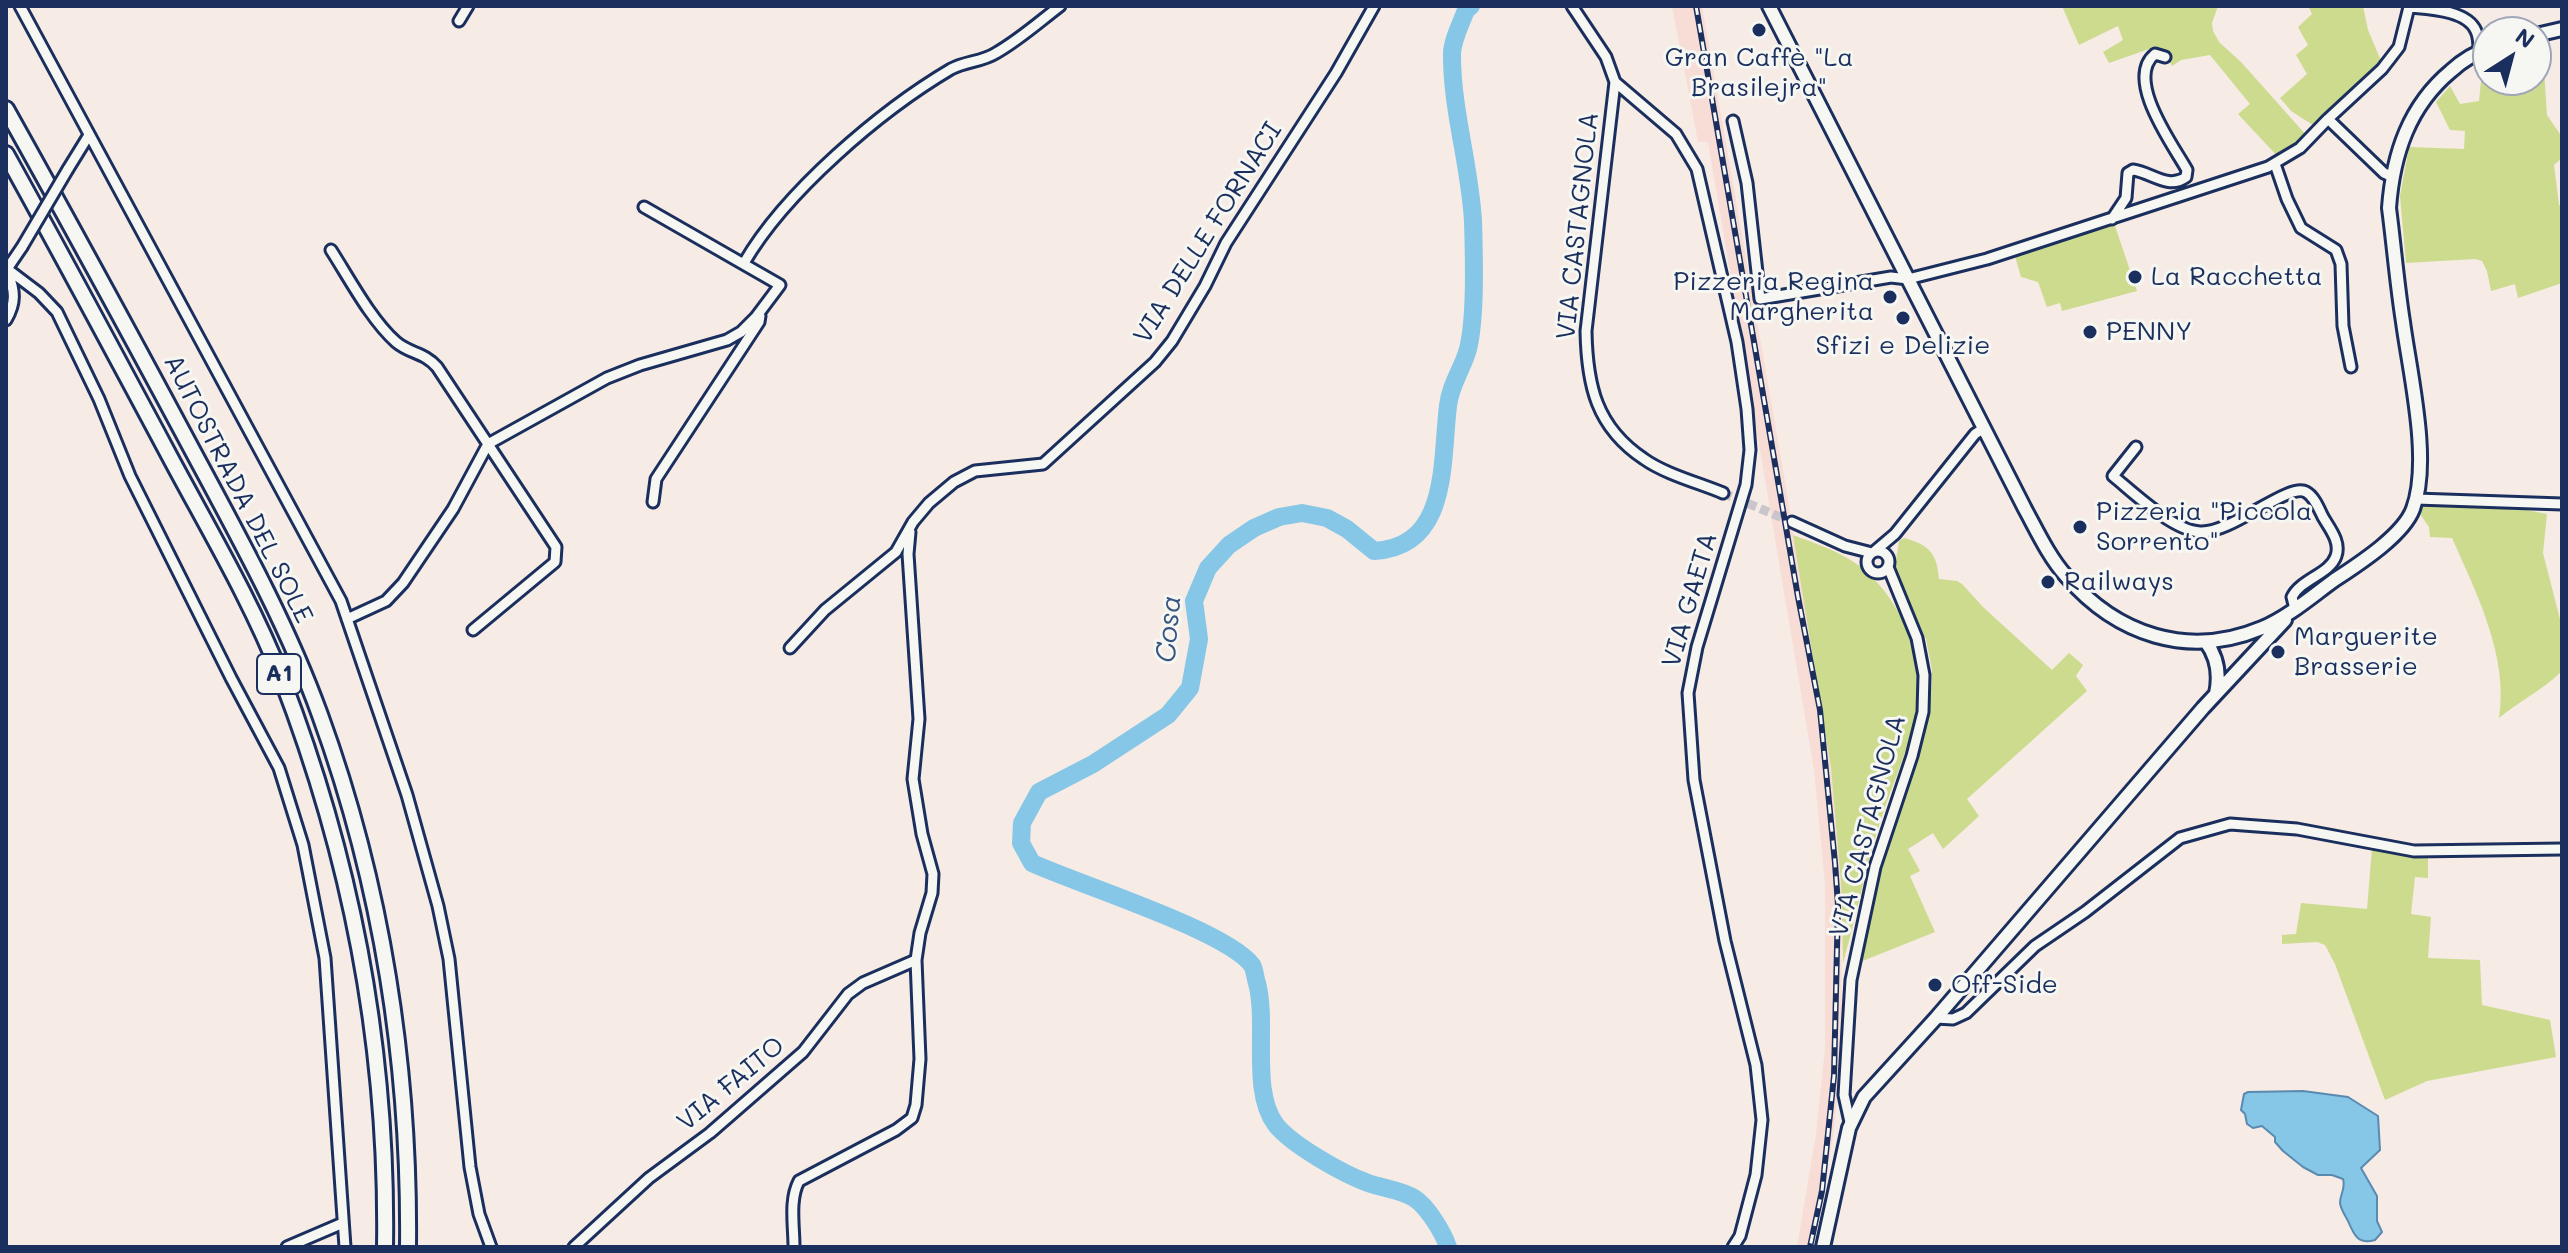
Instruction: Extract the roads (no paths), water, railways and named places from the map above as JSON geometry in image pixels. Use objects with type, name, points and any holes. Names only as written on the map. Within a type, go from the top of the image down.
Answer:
[{"type":"highway","name":"AUTOSTRADA DEL SOLE","points":[[6,109],[235,530],[278,614],[321,717],[341,778],[383,946],[400,1057],[409,1172],[408,1247]]},
{"type":"highway","name":"AUTOSTRADA DEL SOLE","points":[[6,154],[231,570],[281,678],[322,793],[358,929],[376,1049],[386,1181],[385,1247]]},
{"type":"main road","points":[[1769,6],[2025,509],[2064,574],[2098,608],[2164,640],[2206,642],[2239,636],[2264,627],[2295,609],[2399,530],[2412,512],[2421,481],[2389,208],[2391,176],[2403,135],[2425,97],[2451,71],[2472,58]]},
{"type":"main road","points":[[1823,1247],[1850,1122],[1872,1087],[1936,1018],[2216,694],[2295,609]]},
{"type":"main road","points":[[2239,636],[2248,647],[2246,661]]},
{"type":"main road","points":[[2206,642],[2218,667],[2216,694]]},
{"type":"street","points":[[20,6],[341,601],[407,795],[438,906],[449,959],[470,1167],[479,1214],[491,1247]]},
{"type":"street","points":[[459,21],[468,6]]},
{"type":"street","points":[[744,263],[811,178],[859,137],[948,71],[971,60],[994,55],[1060,6]]},
{"type":"street","name":"VIA DELLE FORNACI","points":[[790,648],[825,610],[896,552],[929,503],[954,482],[975,471],[1043,464],[1155,362],[1172,341],[1226,243],[1336,73],[1374,6]]},
{"type":"street","name":"VIA GAETA","points":[[1572,6],[1606,57],[1615,82],[1676,134],[1697,169],[1737,342],[1747,409],[1750,450],[1746,485],[1697,647],[1688,693],[1694,780],[1725,941],[1756,1065],[1762,1120],[1756,1175],[1740,1236],[1733,1247]]},
{"type":"street","points":[[1733,121],[1747,183],[1760,299],[1891,277],[1908,279],[1987,259],[2275,164],[2300,148],[2382,69],[2399,47],[2409,7],[2430,9],[2468,21],[2472,26]]},
{"type":"street","points":[[2112,219],[2126,198],[2128,173],[2133,170],[2171,183],[2186,177],[2187,170],[2148,99],[2149,59],[2155,54],[2165,57]]},
{"type":"street","name":"VIA CASTAGNOLA","points":[[1615,82],[1586,331],[1587,368],[1597,408],[1618,438],[1645,461],[1723,493]]},
{"type":"street","points":[[2328,119],[2384,173],[2391,176]]},
{"type":"street","points":[[7,269],[89,135]]},
{"type":"street","points":[[2275,164],[2301,228],[2336,250],[2341,264],[2343,326],[2351,367]]},
{"type":"street","points":[[347,619],[386,601],[403,583],[453,509],[488,444],[607,378],[640,365],[727,340],[741,332],[760,313],[780,285],[644,207]]},
{"type":"street","points":[[331,250],[385,331],[409,351],[427,356],[556,547],[555,562],[473,630]]},
{"type":"street","points":[[6,320],[14,306],[13,286],[7,269]]},
{"type":"street","points":[[7,269],[39,293],[57,312],[99,399],[130,476],[279,768],[303,845],[325,958],[345,1247]]},
{"type":"street","points":[[653,502],[656,479],[759,322],[760,313]]},
{"type":"street","points":[[1872,569],[1868,558],[1895,534],[1975,434],[1984,428]]},
{"type":"street","points":[[2136,447],[2113,476],[2169,519],[2198,532],[2236,522],[2284,493],[2297,489],[2306,491],[2336,539],[2338,550],[2335,561],[2296,589],[2292,597],[2295,609]]},
{"type":"street","points":[[2416,499],[2562,504]]},
{"type":"street","points":[[1792,522],[1845,546],[1884,552],[1896,593]]},
{"type":"street","points":[[794,1247],[793,1201],[799,1181],[896,1130],[912,1118],[916,1105],[920,1059],[916,960],[932,893],[933,874],[922,834],[913,779],[919,719],[908,554],[910,528]]},
{"type":"street","points":[[1872,569],[1882,571],[1888,564],[1895,534]]},
{"type":"street","points":[[1845,546],[1896,593]]},
{"type":"street","name":"VIA CASTAGNOLA","points":[[1850,1122],[1844,1095],[1851,980],[1875,867],[1912,756],[1923,712],[1924,675],[1917,638],[1896,593]]},
{"type":"street","points":[[1936,1018],[1962,1016],[2035,946],[2085,912],[2180,838],[2192,834],[2230,824],[2297,829],[2414,851],[2562,849]]},
{"type":"street","name":"VIA FAITO","points":[[574,1247],[649,1178],[710,1133],[803,1052],[848,994],[863,983],[916,960]]},
{"type":"street","points":[[287,1247],[343,1223]]},
{"type":"water","points":[[2303,1091],[2348,1097],[2378,1116],[2380,1150],[2361,1168],[2377,1196],[2377,1221],[2382,1232],[2375,1240],[2361,1240],[2352,1231],[2340,1203],[2343,1179],[2318,1175],[2303,1167],[2283,1151],[2275,1142],[2275,1137],[2262,1126],[2253,1128],[2247,1124],[2241,1110],[2244,1094],[2248,1092]]},
{"type":"waterway","name":"Cosa","points":[[1448,1247],[1434,1220],[1414,1198],[1345,1173],[1306,1150],[1276,1125],[1268,1111],[1261,1076],[1260,1000],[1252,965],[1237,951],[1183,923],[1032,863],[1021,843],[1022,823],[1039,792],[1093,764],[1168,715],[1190,688],[1199,639],[1194,601],[1208,568],[1229,545],[1254,528],[1279,517],[1302,513],[1327,518],[1347,529],[1374,551],[1399,546],[1417,534],[1429,518],[1442,475],[1449,398],[1468,349],[1472,320],[1473,221],[1452,57],[1457,33],[1466,10],[1471,6]]},
{"type":"tunnel","points":[[1723,493],[1792,522]]},
{"type":"railway","points":[[1696,6],[1820,710],[1835,863],[1838,905],[1834,1076],[1822,1191],[1810,1247]]},
{"type":"place","name":"Gran Caffè \"La Brasilejra\"","points":[[1759,30]]},
{"type":"place","name":"La Racchetta","points":[[2135,277]]},
{"type":"place","name":"Pizzeria Regina Margherita","points":[[1890,297]]},
{"type":"place","name":"Sfizi e Delizie","points":[[1903,318]]},
{"type":"place","name":"PENNY","points":[[2090,332]]},
{"type":"place","name":"Pizzeria \"Piccola Sorrento\"","points":[[2080,527]]},
{"type":"place","name":"Railways","points":[[2048,582]]},
{"type":"place","name":"Marguerite Brasserie","points":[[2278,652]]},
{"type":"place","name":"Off-Side","points":[[1935,985]]}]
